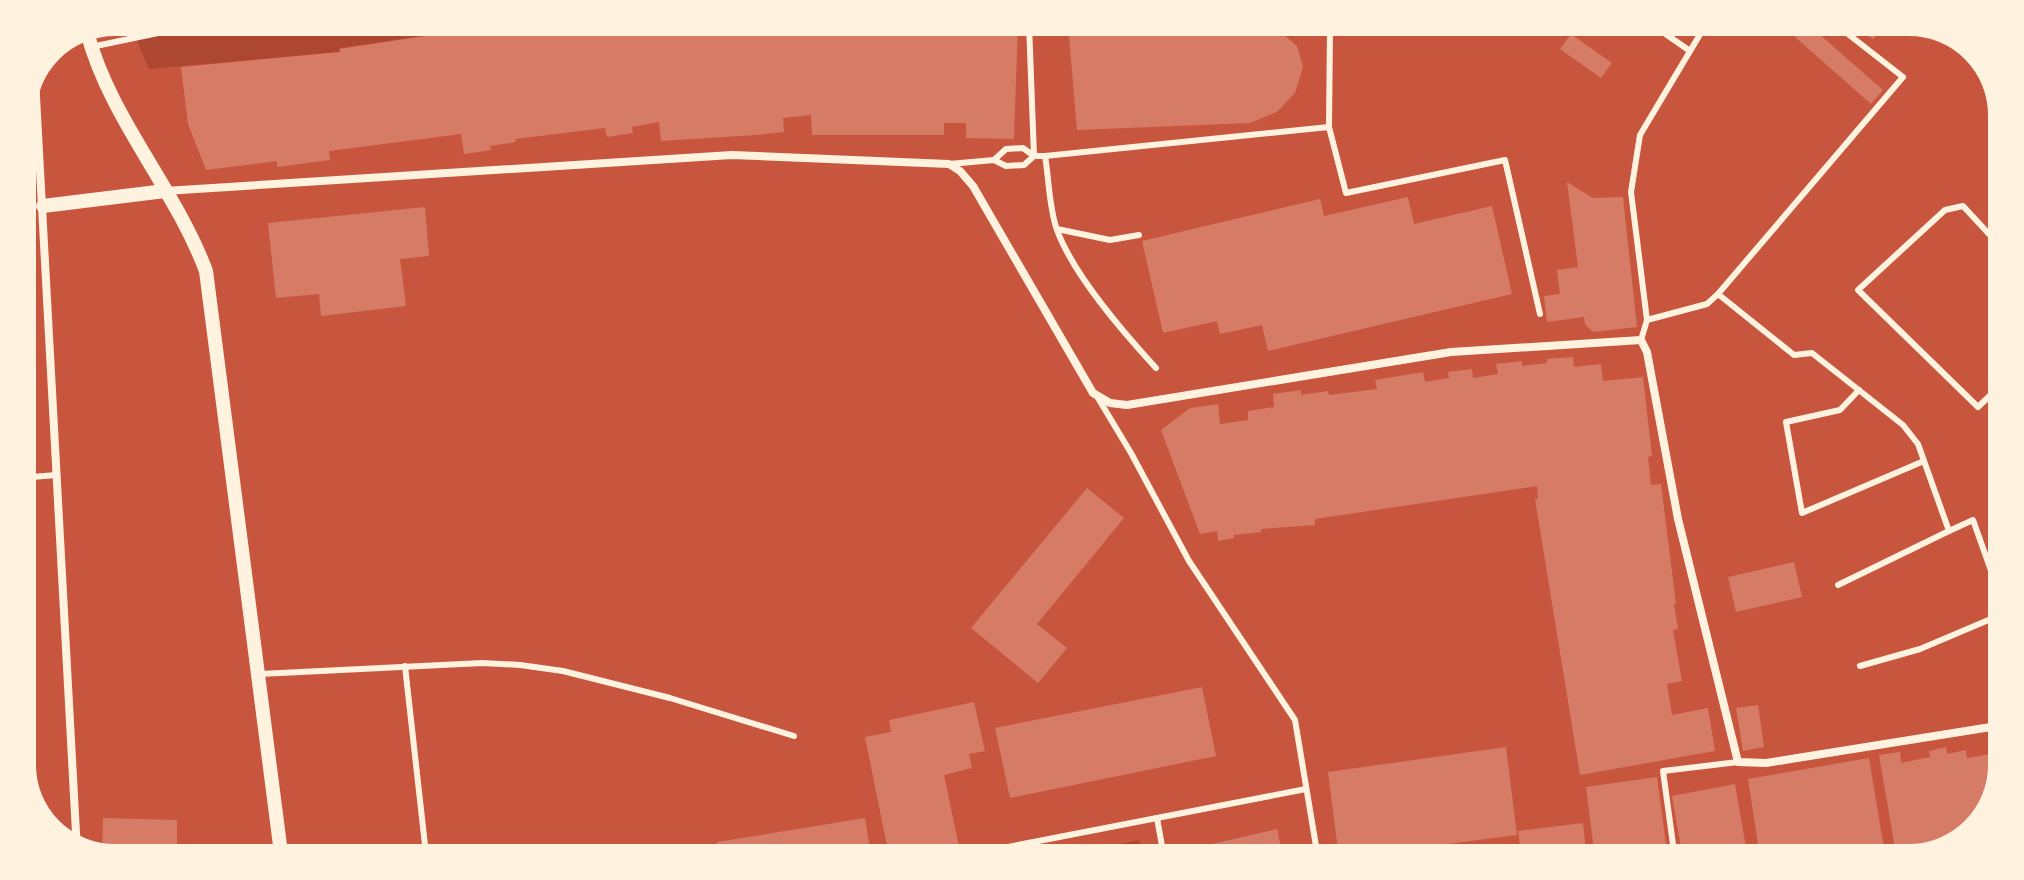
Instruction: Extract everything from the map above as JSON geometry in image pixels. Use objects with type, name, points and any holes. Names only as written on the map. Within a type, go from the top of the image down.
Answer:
[{"type":"street","points":[[89,39],[122,117],[197,247],[206,271],[280,846]]},
{"type":"street","points":[[36,101],[76,836]]},
{"type":"street","points":[[43,206],[165,191],[732,155],[949,164],[973,186],[1098,398],[1118,404],[1143,404],[1284,377],[1451,352],[1641,340],[1647,352],[1678,519],[1738,762],[1766,763],[1990,727]]},
{"type":"lane","points":[[91,47],[153,34]]},
{"type":"lane","points":[[1029,34],[1034,156]]},
{"type":"lane","points":[[1330,34],[1329,127],[1346,193],[1505,160],[1540,314]]},
{"type":"lane","points":[[1666,34],[1690,51]]},
{"type":"lane","points":[[1641,340],[1647,320],[1631,192],[1637,149],[1640,135],[1700,34]]},
{"type":"lane","points":[[1647,320],[1707,304],[1718,294],[1903,77],[1848,34]]},
{"type":"lane","points":[[994,160],[1006,149],[1023,148],[1034,156],[1045,156],[1329,127]]},
{"type":"lane","points":[[949,164],[994,160],[1006,166],[1024,165],[1034,156]]},
{"type":"lane","points":[[1045,156],[1057,229],[1084,277],[1125,334],[1156,368]]},
{"type":"lane","points":[[1990,235],[1963,206],[1945,210],[1858,290],[1978,407],[1990,396]]},
{"type":"lane","points":[[1057,229],[1110,240],[1139,235]]},
{"type":"lane","points":[[1718,294],[1794,355],[1812,353],[1903,425],[1918,444],[1949,531]]},
{"type":"lane","points":[[1859,390],[1840,410],[1786,422],[1802,513],[1924,461]]},
{"type":"lane","points":[[1098,398],[1189,561],[1295,720],[1316,846]]},
{"type":"lane","points":[[34,477],[56,475]]},
{"type":"lane","points":[[1838,585],[1973,520],[1990,568]]},
{"type":"lane","points":[[1860,666],[1920,649],[1990,619]]},
{"type":"lane","points":[[259,674],[482,663],[520,665],[563,671],[670,698],[794,736]]},
{"type":"lane","points":[[405,666],[425,846]]},
{"type":"lane","points":[[1673,846],[1663,771],[1738,762]]},
{"type":"lane","points":[[1013,846],[1306,789]]},
{"type":"lane","points":[[1157,818],[1162,846]]},
{"type":"shaded area","points":[[134,34],[436,34],[340,48],[340,52],[149,69]]},
{"type":"shaded area","points":[[1139,840],[1140,846],[1112,846]]},
{"type":"building","points":[[438,34],[1018,34],[1014,139],[966,138],[966,123],[944,123],[944,135],[812,135],[811,115],[783,118],[784,132],[756,135],[661,141],[659,122],[632,127],[633,133],[607,137],[605,128],[515,139],[516,142],[490,146],[491,150],[464,154],[461,134],[329,151],[330,160],[277,167],[277,161],[206,170],[188,124],[181,67],[340,52],[339,49]]},
{"type":"building","points":[[1069,34],[1283,34],[1297,46],[1303,67],[1295,93],[1277,112],[1250,123],[1077,130]]},
{"type":"building","points":[[1571,34],[1612,63],[1601,78],[1560,49]]},
{"type":"building","points":[[1798,34],[1819,34],[1883,90],[1871,104],[1795,37]]},
{"type":"building","points":[[1567,182],[1593,198],[1623,197],[1637,327],[1593,332],[1585,324],[1584,317],[1547,322],[1544,296],[1560,294],[1557,270],[1578,267]]},
{"type":"building","points":[[1408,197],[1414,224],[1492,206],[1512,294],[1268,351],[1262,325],[1220,334],[1217,321],[1163,333],[1142,241],[1320,199],[1324,216]]},
{"type":"building","points":[[425,207],[429,256],[400,259],[406,306],[321,316],[319,294],[276,298],[268,223]]},
{"type":"building","points":[[1573,357],[1574,367],[1601,364],[1603,381],[1643,377],[1652,456],[1648,457],[1651,485],[1661,484],[1676,604],[1678,629],[1673,630],[1682,681],[1667,684],[1672,715],[1708,708],[1715,751],[1580,775],[1535,499],[1538,499],[1537,486],[1315,519],[1315,525],[1261,529],[1261,532],[1234,535],[1234,538],[1218,541],[1217,531],[1200,534],[1161,430],[1190,408],[1218,404],[1220,424],[1248,420],[1248,411],[1274,407],[1273,394],[1301,390],[1301,395],[1328,391],[1329,395],[1377,389],[1375,380],[1423,372],[1425,382],[1449,378],[1448,372],[1472,369],[1473,378],[1498,374],[1496,364],[1522,361],[1522,366],[1547,363],[1547,359]]},
{"type":"building","points":[[1087,488],[1124,518],[1037,624],[1067,648],[1038,683],[971,628]]},
{"type":"building","points":[[1794,562],[1802,597],[1736,612],[1728,577]]},
{"type":"building","points":[[1202,687],[1216,756],[1010,798],[995,728]]},
{"type":"building","points":[[974,702],[985,751],[969,754],[972,768],[944,775],[959,846],[887,846],[865,737],[891,732],[889,720]]},
{"type":"building","points":[[1758,705],[1764,747],[1743,751],[1736,708]]},
{"type":"building","points":[[1506,747],[1517,835],[1432,846],[1337,846],[1328,772]]},
{"type":"building","points":[[1946,747],[1947,754],[1966,750],[1967,758],[1990,754],[1984,796],[1970,818],[1945,838],[1925,844],[1895,846],[1879,755],[1900,752],[1901,763],[1930,757],[1929,751]]},
{"type":"building","points":[[1869,758],[1884,846],[1758,846],[1748,779]]},
{"type":"building","points":[[1657,777],[1666,846],[1593,846],[1586,787]]},
{"type":"building","points":[[1735,784],[1746,846],[1681,846],[1672,796]]},
{"type":"building","points":[[103,818],[177,820],[177,846],[102,844]]},
{"type":"building","points":[[865,818],[869,846],[718,846],[717,842]]},
{"type":"building","points":[[1583,823],[1586,846],[1520,846],[1518,831]]},
{"type":"building","points":[[1277,829],[1281,846],[1203,846]]}]
